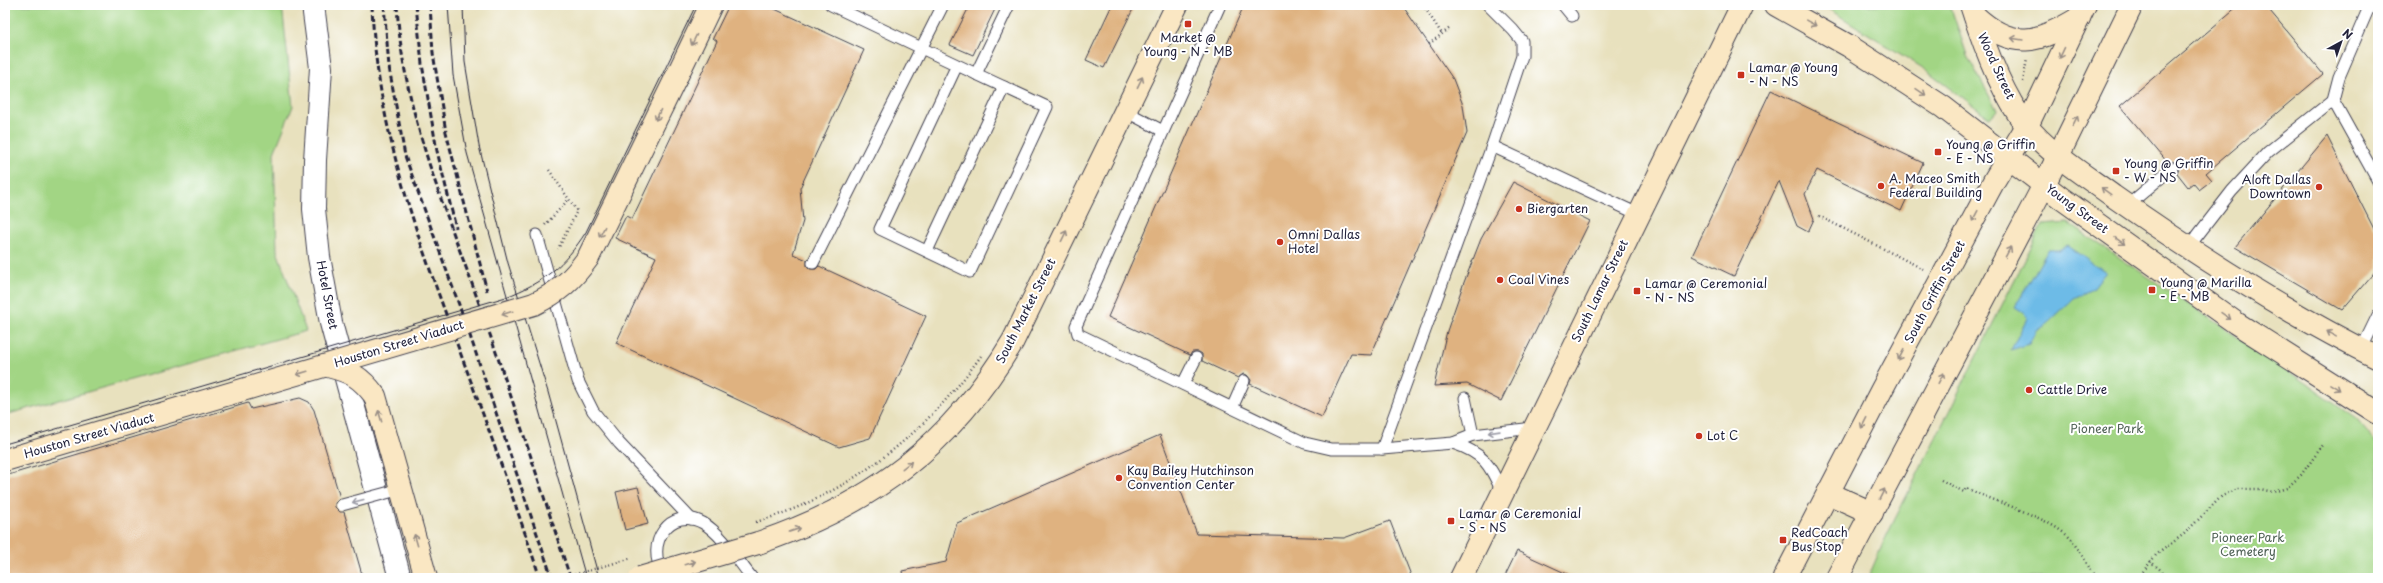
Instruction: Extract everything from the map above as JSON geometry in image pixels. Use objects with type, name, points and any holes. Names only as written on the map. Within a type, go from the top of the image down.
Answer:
[{"type":"main road","name":"Houston Street Viaduct","points":[[5,460],[328,366],[534,304],[550,296],[571,281],[588,258],[602,233],[711,5]]},
{"type":"main road","name":"South Market Street","points":[[640,578],[754,534],[802,528],[850,505],[887,481],[923,453],[959,417],[988,363],[1016,334],[1177,5]]},
{"type":"main road","name":"South Lamar Street","points":[[1461,578],[1533,428],[1742,5]]},
{"type":"main road","name":"Young Street","points":[[1776,5],[1883,66],[1943,107],[2044,185],[2236,323],[2378,413]]},
{"type":"main road","points":[[1837,578],[2044,185],[2132,5]]},
{"type":"main road","points":[[1973,11],[1990,30],[2006,37],[2023,40],[2040,38],[2082,11]]},
{"type":"main road","name":"Wood Street","points":[[1973,11],[1991,60],[2026,126]]},
{"type":"main road","name":"South Griffin Street","points":[[1784,578],[1828,493],[2026,126],[2082,11]]},
{"type":"main road","points":[[2026,126],[2058,156],[2187,249],[2270,300],[2370,354]]},
{"type":"main road","points":[[328,366],[352,372],[364,381],[374,396],[426,578]]},
{"type":"main road","points":[[1828,493],[1872,514]]},
{"type":"street","name":"Hotel Street","points":[[313,5],[321,68],[315,160],[314,209],[319,257],[331,323],[400,578]]},
{"type":"lane","points":[[831,5],[1004,87],[1047,108],[970,272],[880,229],[957,65]]},
{"type":"lane","points":[[813,263],[942,5]]},
{"type":"lane","points":[[976,74],[1009,5]]},
{"type":"lane","points":[[1220,5],[1076,326],[1078,334],[1305,442],[1331,449],[1382,449],[1453,443],[1473,435],[1533,428]]},
{"type":"lane","points":[[1382,449],[1492,146],[1522,56],[1522,41],[1488,5]]},
{"type":"lane","points":[[1563,5],[1572,16]]},
{"type":"lane","points":[[2187,249],[2232,191],[2268,152],[2333,100],[2339,77],[2370,5]]},
{"type":"lane","points":[[927,251],[1004,87]]},
{"type":"lane","points":[[2333,100],[2378,181]]},
{"type":"lane","points":[[1125,111],[1163,131]]},
{"type":"lane","points":[[1492,146],[1638,214]]},
{"type":"lane","points":[[2127,206],[2172,168]]},
{"type":"lane","points":[[537,235],[578,381],[593,411],[619,443],[691,519]]},
{"type":"lane","points":[[2370,354],[2378,315]]},
{"type":"lane","points":[[1183,384],[1196,358]]},
{"type":"lane","points":[[1232,408],[1244,381]]},
{"type":"lane","points":[[1465,398],[1473,435]]},
{"type":"lane","points":[[1453,443],[1469,448],[1485,460],[1494,471],[1502,492]]},
{"type":"lane","points":[[342,505],[401,489]]},
{"type":"lane","points":[[668,578],[658,565],[655,554],[657,543],[662,532],[670,525],[680,520],[691,519],[702,522],[711,529],[752,578]]},
{"type":"path","points":[[1423,5],[1442,34]]},
{"type":"path","points":[[1429,44],[1450,28]]},
{"type":"path","points":[[2023,84],[2027,57]]},
{"type":"path","points":[[549,170],[577,211],[558,249]]},
{"type":"path","points":[[537,235],[569,199]]},
{"type":"path","points":[[1818,216],[1923,269]]},
{"type":"path","points":[[754,534],[865,472],[930,418],[961,383],[988,363]]},
{"type":"path","points":[[2138,578],[2150,561],[2184,534],[2222,496],[2238,490],[2260,489],[2273,492],[2288,488],[2301,475],[2323,445]]},
{"type":"path","points":[[1941,480],[1964,492],[1966,488],[2021,512],[2043,519],[2069,538],[2087,562],[2096,578]]},
{"type":"path","points":[[563,578],[638,556]]},
{"type":"path","points":[[2150,561],[2170,578]]},
{"type":"green space","points":[[5,5],[282,5],[293,106],[274,153],[277,251],[306,331],[5,415]]},
{"type":"green space","points":[[1822,5],[1950,5],[1967,55],[1997,110],[1990,118],[1926,70]]},
{"type":"green space","name":"Pioneer Park","points":[[2068,223],[2301,380],[2356,419],[2378,445],[2378,578],[1868,578],[1884,541],[2042,225]]},
{"type":"water","points":[[2067,246],[2106,272],[2092,289],[2074,298],[2049,322],[2036,331],[2029,344],[2011,350],[2027,318],[2023,312],[2015,307],[2048,250],[2058,250]]},
{"type":"building","points":[[729,5],[766,5],[864,50],[800,188],[803,221],[793,254],[807,260],[807,266],[810,269],[816,269],[819,266],[926,316],[870,438],[839,447],[616,343],[656,257],[615,238],[626,216],[632,219],[717,41],[713,38]]},
{"type":"building","points":[[970,5],[997,5],[973,55],[950,45]]},
{"type":"building","points":[[1112,5],[1135,5],[1104,68],[1086,60]]},
{"type":"building","name":"Omni Dallas Hotel","points":[[1244,5],[1402,5],[1453,79],[1463,105],[1467,133],[1371,355],[1351,354],[1322,417],[1250,384],[1251,380],[1247,375],[1243,374],[1238,378],[1202,361],[1202,354],[1199,352],[1192,352],[1190,355],[1108,317]]},
{"type":"building","points":[[2239,5],[2265,5],[2323,74],[2206,173],[2212,180],[2199,190],[2193,183],[2188,187],[2177,173],[2179,167],[2177,163],[2171,161],[2168,163],[2120,106]]},
{"type":"building","name":"A. Maceo Smith Federal Building","points":[[1771,90],[1923,163],[1901,211],[1817,170],[1805,194],[1814,219],[1808,232],[1797,226],[1779,181],[1734,276],[1692,256]]},
{"type":"building","name":"Aloft Dallas Downtown","points":[[2327,136],[2378,237],[2378,268],[2342,310],[2235,247]]},
{"type":"building","points":[[1513,182],[1590,221],[1501,401],[1467,384],[1434,386],[1447,331],[1463,285],[1481,239]]},
{"type":"building","points":[[300,398],[309,402],[314,410],[340,498],[335,503],[335,507],[340,512],[344,512],[363,578],[5,578],[5,476],[248,403],[251,409]]},
{"type":"building","name":"Kay Bailey Hutchinson Convention Center","points":[[1160,435],[1197,534],[1344,538],[1390,521],[1412,578],[903,578],[902,571],[946,562],[957,523]]},
{"type":"building","points":[[638,487],[648,524],[625,530],[616,492]]},
{"type":"building","points":[[1517,551],[1576,578],[1504,578]]},
{"type":"tram line","points":[[448,5],[453,75],[467,153],[586,578]]},
{"type":"tram line","points":[[463,5],[465,62],[479,146],[508,263],[548,392],[599,578]]},
{"type":"tram line","points":[[5,444],[506,297],[542,279],[561,264],[586,232],[696,5]]},
{"type":"railway","points":[[372,5],[375,50],[382,95],[402,182],[429,267],[521,521],[540,578]]},
{"type":"railway","points":[[384,5],[389,67],[405,156],[466,324],[552,578]]},
{"type":"railway","points":[[397,5],[400,41],[406,76],[414,111],[434,180],[497,354],[569,574]]},
{"type":"railway","points":[[416,5],[422,64],[437,151],[456,228]]},
{"type":"railway","points":[[430,5],[433,53],[446,132],[487,291]]},
{"type":"place","name":"Market @ Young - N - MB","points":[[1188,24]]},
{"type":"place","name":"Lamar @ Young - N - NS","points":[[1741,75]]},
{"type":"place","name":"Young @ Griffin - E - NS","points":[[1938,152]]},
{"type":"place","name":"Young @ Griffin - W - NS","points":[[2116,171]]},
{"type":"place","name":"A. Maceo Smith Federal Building","points":[[1881,186]]},
{"type":"place","name":"Aloft Dallas Downtown","points":[[2319,187]]},
{"type":"place","name":"Biergarten","points":[[1519,209]]},
{"type":"place","name":"Omni Dallas Hotel","points":[[1280,242]]},
{"type":"place","name":"Coal Vines","points":[[1500,280]]},
{"type":"place","name":"Young @ Marilla - E - MB","points":[[2152,290]]},
{"type":"place","name":"Lamar @ Ceremonial - N - NS","points":[[1637,291]]},
{"type":"place","name":"Cattle Drive","points":[[2029,390]]},
{"type":"place","name":"Lot C","points":[[1699,436]]},
{"type":"place","name":"Kay Bailey Hutchinson Convention Center","points":[[1119,478]]},
{"type":"place","name":"Lamar @ Ceremonial - S - NS","points":[[1451,521]]},
{"type":"place","name":"RedCoach Bus Stop","points":[[1783,540]]},
{"type":"park label","name":"Pioneer Park Cemetery","points":[[2248,545]]}]
